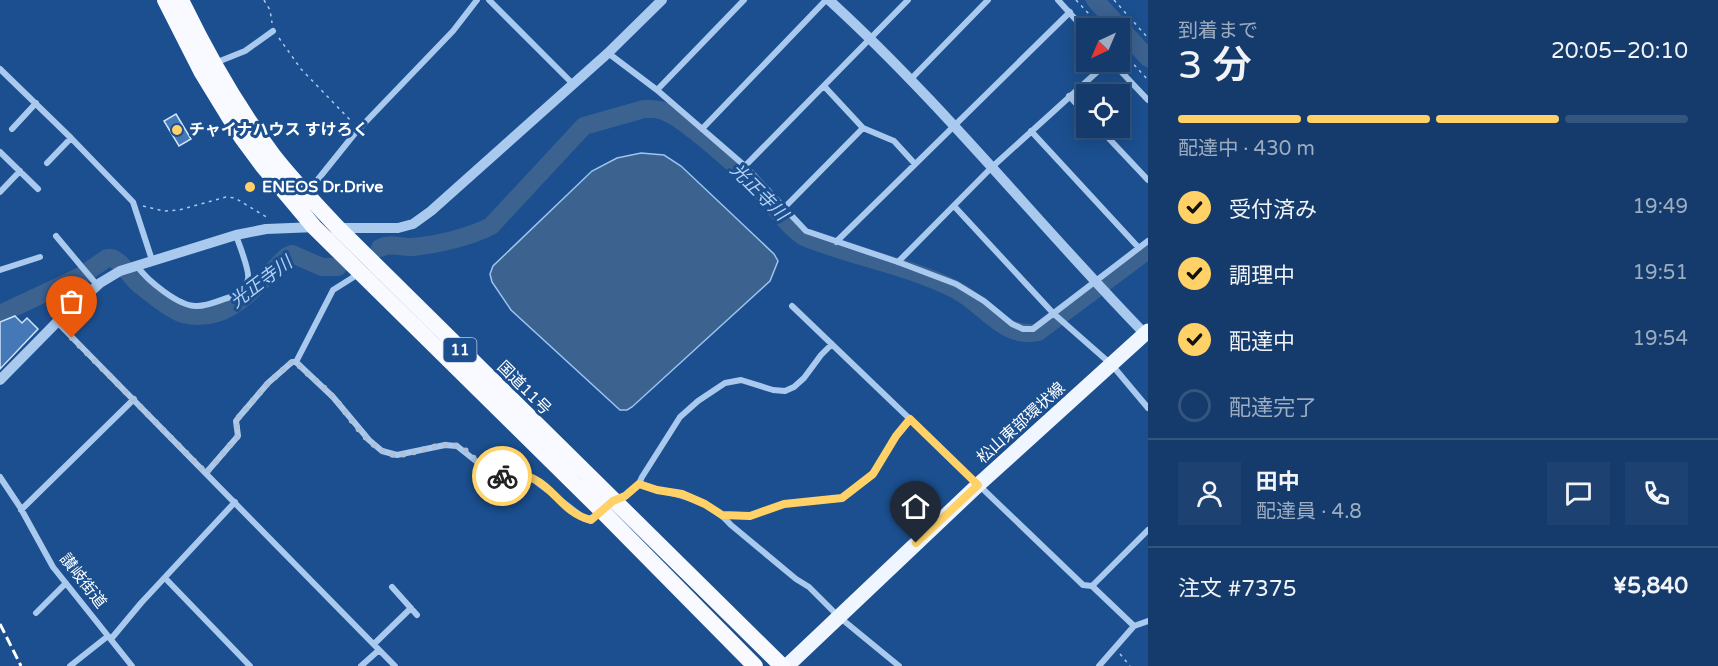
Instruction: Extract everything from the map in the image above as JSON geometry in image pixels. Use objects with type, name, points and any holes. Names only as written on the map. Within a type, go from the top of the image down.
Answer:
[{"type":"highway","name":"国道11号","points":[[165,0],[207,68],[232,95],[274,156],[306,193],[607,506],[754,666]]},
{"type":"highway","name":"国道11号","points":[[181,0],[219,103],[262,165],[314,227],[607,506],[782,666]]},
{"type":"main road","name":"松山東部環状線","points":[[787,666],[978,485],[1146,332]]},
{"type":"street","points":[[306,193],[356,132],[453,32],[477,0]]},
{"type":"street","points":[[489,0],[572,83]]},
{"type":"street","points":[[0,380],[97,285],[129,268],[236,235],[275,228],[398,228],[413,224],[431,211],[608,53],[662,0]]},
{"type":"street","points":[[657,90],[744,0]]},
{"type":"street","points":[[702,129],[827,0],[870,38],[1095,282],[1146,332]]},
{"type":"street","points":[[745,166],[908,0]]},
{"type":"street","points":[[910,81],[988,0]]},
{"type":"street","points":[[1058,0],[1076,19]]},
{"type":"street","points":[[836,242],[1070,12]]},
{"type":"street","points":[[207,68],[245,51],[273,31]]},
{"type":"street","points":[[608,53],[657,90],[745,166],[807,231],[956,284],[984,301],[1012,324],[1023,328],[1033,329],[1148,241]]},
{"type":"street","points":[[0,70],[36,103],[133,202],[152,260]]},
{"type":"street","points":[[898,262],[991,168],[1097,72]]},
{"type":"street","points":[[1121,72],[1148,100]]},
{"type":"street","points":[[824,86],[863,128],[894,141],[915,164]]},
{"type":"street","points":[[1070,96],[1076,103]]},
{"type":"street","points":[[12,129],[36,103]]},
{"type":"street","points":[[784,208],[863,128]]},
{"type":"street","points":[[1031,131],[1139,248]]},
{"type":"street","points":[[47,164],[71,138]]},
{"type":"street","points":[[1108,138],[1148,180]]},
{"type":"street","points":[[0,152],[38,189]]},
{"type":"street","points":[[0,192],[20,171]]},
{"type":"street","points":[[954,206],[1054,314],[1112,365],[1148,408]]},
{"type":"street","points":[[129,268],[189,306],[199,306],[229,298],[246,285],[249,277],[236,235]]},
{"type":"street","points":[[56,236],[97,285]]},
{"type":"street","points":[[0,270],[40,257]]},
{"type":"street","points":[[206,473],[238,436],[236,421],[239,417],[268,383],[292,362],[296,362],[333,290],[361,273]]},
{"type":"street","points":[[792,306],[1083,585],[1092,586],[1134,626]]},
{"type":"street","points":[[57,322],[395,666]]},
{"type":"street","points":[[296,362],[333,396],[369,440],[382,451],[397,455],[457,446],[496,477],[517,474],[534,478],[575,512],[591,520],[639,484],[680,417],[698,401],[725,383],[741,380],[773,390],[785,391],[804,378],[832,344]]},
{"type":"street","points":[[21,510],[134,399]]},
{"type":"street","points":[[722,515],[750,516],[784,504],[842,498],[873,474],[896,436],[910,419]]},
{"type":"street","name":"讃岐街道","points":[[0,477],[52,567],[132,666]]},
{"type":"street","points":[[639,484],[682,494],[705,504],[722,515],[899,666]]},
{"type":"street","points":[[70,666],[110,637],[235,502]]},
{"type":"street","points":[[1092,586],[1148,530]]},
{"type":"street","points":[[165,578],[250,666]]},
{"type":"street","points":[[36,613],[66,583]]},
{"type":"street","points":[[392,587],[417,615]]},
{"type":"street","points":[[361,666],[411,608]]},
{"type":"street","points":[[1099,666],[1134,626],[1148,621]]},
{"type":"path","points":[[264,0],[270,10],[273,31],[301,69],[352,122],[356,132]]},
{"type":"path","points":[[1076,0],[1093,18]]},
{"type":"path","points":[[1114,0],[1148,38]]},
{"type":"path","points":[[1130,60],[1148,80]]},
{"type":"path","points":[[133,202],[153,210],[164,211],[179,210],[226,197],[235,198],[268,218],[275,228]]},
{"type":"path","points":[[1116,648],[1130,666]]},
{"type":"shaded area","points":[[1085,0],[1104,0],[1120,18],[1102,18]]},
{"type":"shaded area","points":[[1130,29],[1148,49],[1148,68],[1130,49]]},
{"type":"shaded area","points":[[641,153],[664,155],[681,166],[774,254],[778,261],[770,281],[632,407],[620,410],[511,310],[492,282],[490,274],[493,266],[592,171],[617,158]]},
{"type":"building","name":"チャイナハウス すけろく","points":[[176,114],[191,139],[179,146],[164,121]]},
{"type":"building","points":[[15,316],[22,323],[27,318],[38,329],[0,369],[0,322]]},
{"type":"waterway","points":[[1095,0],[1148,58]]},
{"type":"waterway","name":"光正寺川","points":[[380,248],[392,245],[412,247],[442,242],[473,234],[491,226],[584,126],[651,109],[660,110],[684,123],[711,145],[748,178],[785,220],[804,237],[920,274],[956,290],[1004,326],[1015,331],[1038,332],[1148,250]]},
{"type":"waterway","name":"光正寺川","points":[[0,314],[81,276],[107,258],[119,263],[137,283],[167,306],[183,314],[199,316],[215,314],[241,300],[287,256],[292,254],[322,267],[338,267]]},
{"type":"railway","points":[[0,624],[21,666]]},
{"type":"way so far","points":[[72,338],[206,473],[238,436],[236,421],[239,417],[268,383],[292,362],[296,362],[333,396],[369,440],[382,451],[397,455],[457,446],[493,475],[502,476]]},
{"type":"place","name":"チャイナハウス すけろく","points":[[177,130]]},
{"type":"place","name":"ENEOS Dr.Drive","points":[[250,187]]},
{"type":"route","points":[[502,476],[524,474],[534,478],[575,512],[591,520],[613,501],[625,496],[639,484],[682,494],[705,504],[722,515],[750,516],[784,504],[842,498],[873,474],[896,436],[910,419],[978,485],[916,543]]}]
